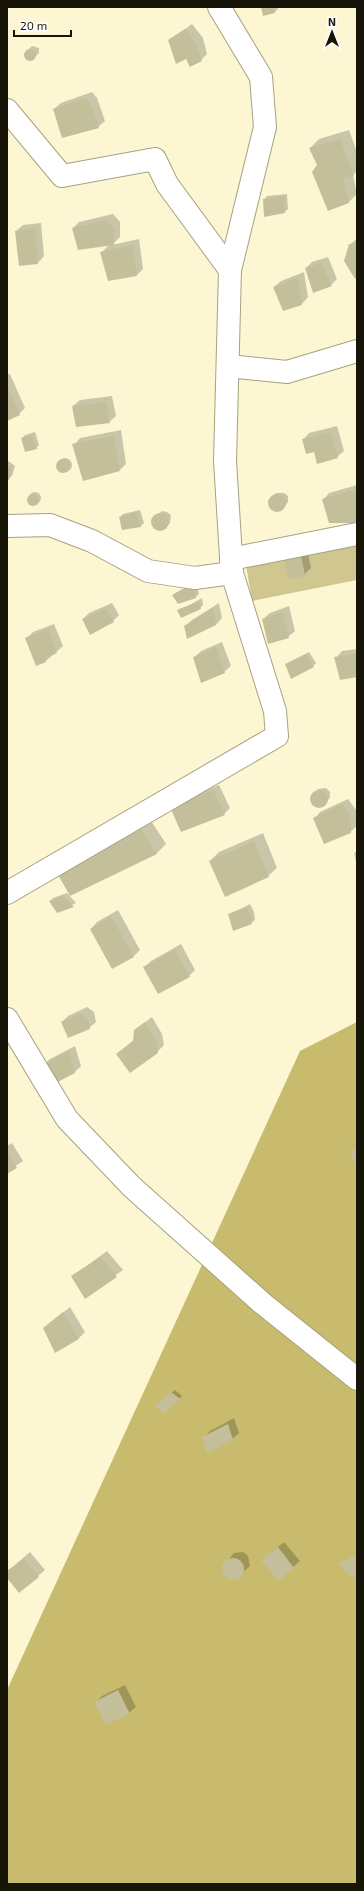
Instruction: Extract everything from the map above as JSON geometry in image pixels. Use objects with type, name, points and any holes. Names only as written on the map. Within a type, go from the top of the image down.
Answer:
[{"type":"street","points":[[7,893],[277,736],[275,711],[231,566],[225,460],[230,270],[266,128],[261,77],[219,7]]},
{"type":"street","points":[[7,110],[62,176],[155,159],[167,184],[230,270]]},
{"type":"street","points":[[228,366],[287,372],[357,351]]},
{"type":"street","points":[[7,526],[50,525],[92,541],[148,571],[195,578],[231,566],[357,534]]},
{"type":"street","points":[[7,1019],[67,1119],[132,1187],[262,1303],[357,1379]]},
{"type":"shaded area","points":[[357,542],[357,580],[252,601],[246,565]]},
{"type":"shaded area","points":[[357,1022],[357,1884],[7,1884],[7,1690],[300,1051]]},
{"type":"building","points":[[261,7],[274,7],[275,13],[263,16]]},
{"type":"building","points":[[185,29],[196,44],[202,61],[190,67],[186,59],[176,64],[168,40]]},
{"type":"building","points":[[28,49],[32,49],[36,55],[32,61],[28,61],[24,57],[24,53]]},
{"type":"building","points":[[86,98],[91,105],[99,128],[62,138],[53,109]]},
{"type":"building","points":[[340,139],[354,176],[343,179],[349,203],[328,211],[312,172],[317,165],[309,148]]},
{"type":"building","points":[[284,196],[285,213],[264,217],[263,199]]},
{"type":"building","points":[[106,220],[114,229],[114,245],[78,250],[72,228]]},
{"type":"building","points":[[35,229],[38,264],[19,266],[15,231]]},
{"type":"building","points":[[357,243],[357,278],[355,279],[344,261],[349,244]]},
{"type":"building","points":[[133,245],[137,276],[108,281],[100,252]]},
{"type":"building","points":[[321,263],[332,286],[313,293],[305,268]]},
{"type":"building","points":[[298,278],[302,305],[283,311],[273,287]]},
{"type":"building","points":[[7,386],[20,415],[7,421]]},
{"type":"building","points":[[106,402],[110,423],[76,427],[72,406]]},
{"type":"building","points":[[331,432],[338,458],[317,464],[314,452],[306,454],[302,439]]},
{"type":"building","points":[[32,435],[37,449],[25,452],[21,438]]},
{"type":"building","points":[[114,436],[120,471],[83,481],[72,444]]},
{"type":"building","points":[[60,459],[66,459],[70,463],[70,469],[66,473],[60,473],[56,469],[56,463]]},
{"type":"building","points":[[7,465],[12,469],[9,480],[7,480]]},
{"type":"building","points":[[357,489],[357,523],[329,523],[322,499]]},
{"type":"building","points":[[31,494],[35,494],[39,500],[35,506],[31,506],[27,502],[27,498]]},
{"type":"building","points":[[277,494],[283,497],[286,503],[283,509],[277,512],[271,509],[268,503],[271,497]]},
{"type":"building","points":[[137,512],[141,527],[122,530],[119,517]]},
{"type":"building","points":[[160,513],[166,516],[169,522],[166,528],[160,531],[154,528],[151,522],[154,516]]},
{"type":"building","points":[[301,555],[305,576],[288,579],[284,557]]},
{"type":"building","points":[[192,584],[196,598],[178,604],[172,595]]},
{"type":"building","points":[[199,601],[201,609],[181,618],[177,610]]},
{"type":"building","points":[[213,608],[216,625],[187,639],[184,626]]},
{"type":"building","points":[[106,609],[114,622],[90,635],[82,619]]},
{"type":"building","points":[[282,612],[289,638],[268,644],[262,619]]},
{"type":"building","points":[[48,629],[57,653],[45,658],[46,662],[36,666],[25,638]]},
{"type":"building","points":[[216,647],[225,673],[201,683],[193,657]]},
{"type":"building","points":[[306,654],[314,667],[291,679],[285,664]]},
{"type":"building","points":[[357,654],[357,677],[340,680],[334,657]]},
{"type":"building","points":[[213,790],[225,815],[181,832],[170,807]]},
{"type":"building","points":[[319,790],[325,793],[328,799],[325,805],[319,808],[313,805],[310,799],[313,793]]},
{"type":"building","points":[[342,804],[350,816],[351,833],[324,844],[313,818]]},
{"type":"building","points":[[140,827],[157,854],[70,896],[57,873]]},
{"type":"building","points":[[254,841],[269,877],[225,897],[209,861]]},
{"type":"building","points":[[63,896],[74,907],[57,913],[49,901]]},
{"type":"building","points":[[246,907],[251,915],[252,924],[233,931],[228,914]]},
{"type":"building","points":[[111,916],[134,957],[112,969],[90,929]]},
{"type":"building","points":[[175,950],[190,977],[158,994],[143,967]]},
{"type":"building","points":[[80,1013],[88,1019],[90,1029],[68,1038],[61,1022]]},
{"type":"building","points":[[145,1022],[156,1040],[158,1053],[130,1073],[116,1054],[133,1041],[134,1030]]},
{"type":"building","points":[[69,1051],[75,1073],[52,1085],[42,1065]]},
{"type":"building","points":[[357,1148],[357,1170],[350,1151]]},
{"type":"building","points":[[7,1151],[17,1168],[7,1174]]},
{"type":"building","points":[[100,1257],[117,1277],[85,1299],[71,1276]]},
{"type":"building","points":[[63,1312],[79,1339],[55,1353],[43,1328]]},
{"type":"building","points":[[171,1392],[180,1399],[165,1414],[154,1406]]},
{"type":"building","points":[[228,1424],[233,1440],[207,1453],[202,1437]]},
{"type":"building","points":[[278,1547],[294,1568],[278,1581],[261,1560]]},
{"type":"building","points":[[357,1554],[357,1574],[352,1577],[338,1564]]},
{"type":"building","points":[[24,1558],[39,1577],[19,1593],[7,1578],[7,1571]]},
{"type":"building","points":[[229,1558],[237,1558],[244,1565],[244,1573],[237,1580],[229,1580],[222,1573],[222,1565]]},
{"type":"building","points":[[118,1690],[130,1714],[106,1725],[94,1702]]}]
